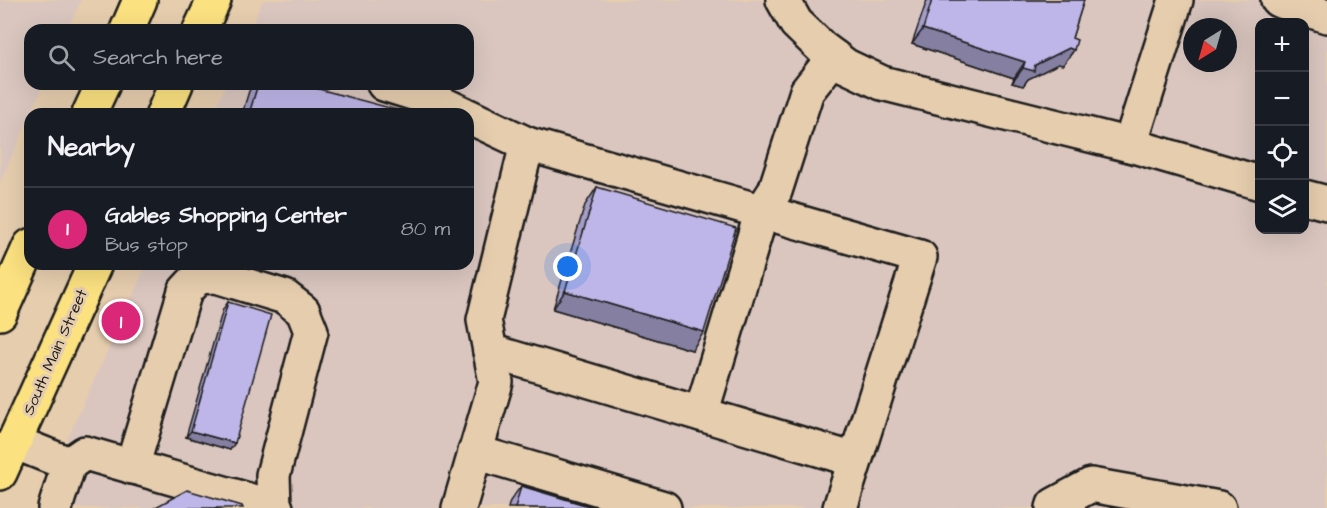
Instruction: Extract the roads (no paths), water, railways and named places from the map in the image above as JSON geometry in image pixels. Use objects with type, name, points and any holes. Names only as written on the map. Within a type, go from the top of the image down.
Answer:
[{"type":"main road","points":[[130,24],[140,0]]},
{"type":"main road","points":[[92,108],[100,90]]},
{"type":"main road","points":[[166,108],[173,90]]},
{"type":"main road","points":[[0,313],[24,259]]},
{"type":"main road","name":"South Main Street","points":[[0,473],[92,270]]},
{"type":"street","points":[[783,0],[796,23],[822,48],[846,66],[882,82],[1130,145],[1255,182]]},
{"type":"street","points":[[1130,145],[1176,0]]},
{"type":"street","points":[[1278,0],[1327,16]]},
{"type":"street","points":[[701,414],[762,211],[775,191],[807,91],[834,57]]},
{"type":"street","points":[[403,90],[451,108]]},
{"type":"street","points":[[474,119],[527,144],[920,257],[840,508]]},
{"type":"street","points":[[459,508],[495,382],[484,320],[527,144]]},
{"type":"street","points":[[1309,197],[1327,203]]},
{"type":"street","points":[[55,508],[69,464],[85,453],[132,467],[274,508],[273,475],[311,331],[303,311],[285,297],[216,276],[198,277],[184,291],[132,467]]},
{"type":"street","points":[[490,351],[855,460]]},
{"type":"street","points":[[14,442],[69,464]]},
{"type":"street","points":[[475,452],[664,508]]},
{"type":"street","points":[[1053,508],[1054,504],[1091,484],[1219,508]]},
{"type":"place","name":"Gables Shopping Center","points":[[121,321]]}]
